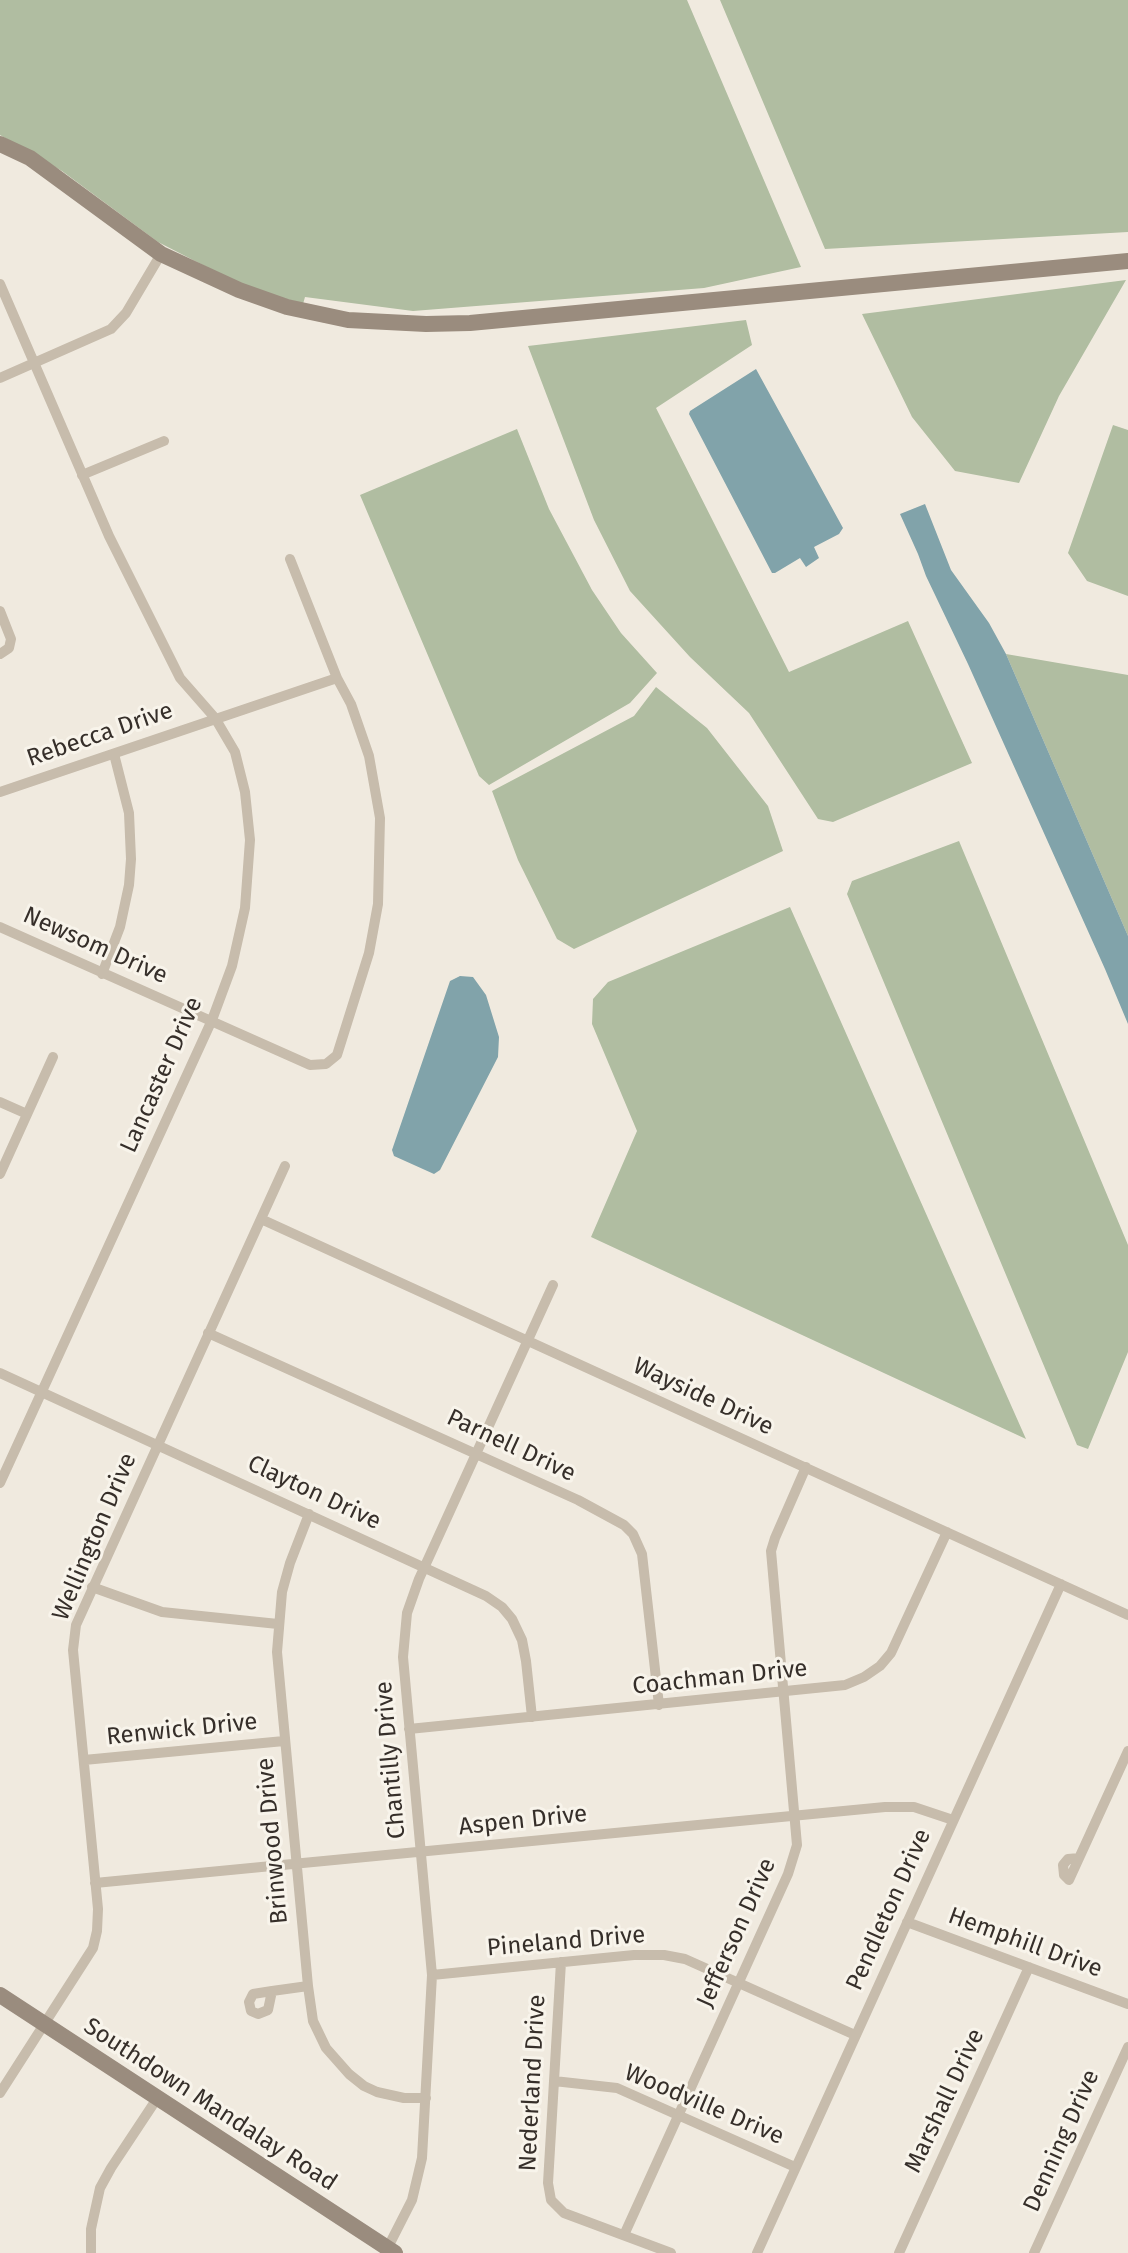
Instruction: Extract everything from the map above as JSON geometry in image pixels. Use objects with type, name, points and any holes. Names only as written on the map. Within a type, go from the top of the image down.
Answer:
[{"type":"street","points":[[0,144],[30,158],[161,254],[239,290],[287,307],[348,320],[470,323],[1128,261]]},
{"type":"street","points":[[0,378],[111,329],[126,313],[161,254]]},
{"type":"street","name":"Lancaster Drive","points":[[0,284],[109,536],[180,678],[215,718],[235,752],[246,792],[250,840],[246,908],[232,965],[212,1020],[0,1483]]},
{"type":"street","points":[[82,475],[164,441]]},
{"type":"street","points":[[290,559],[337,678]]},
{"type":"street","points":[[0,611],[11,639],[5,651]]},
{"type":"street","name":"Rebecca Drive","points":[[0,792],[337,678]]},
{"type":"street","name":"Newsom Drive","points":[[0,927],[310,1065],[326,1064],[337,1055],[369,953],[378,904],[380,818],[369,756],[351,704],[337,678]]},
{"type":"street","points":[[102,974],[121,927],[131,859],[129,813],[114,754]]},
{"type":"street","points":[[0,1174],[54,1057]]},
{"type":"street","points":[[0,1102],[27,1114]]},
{"type":"street","name":"Wellington Drive","points":[[0,2093],[96,1941],[98,1909],[74,1650],[76,1625],[285,1166]]},
{"type":"street","name":"Wayside Drive","points":[[261,1219],[1128,1615]]},
{"type":"street","name":"Chantilly Drive","points":[[389,2251],[418,2183],[422,2158],[432,1975],[402,1657],[407,1613],[424,1566],[553,1285]]},
{"type":"street","name":"Parnell Drive","points":[[208,1333],[615,1518],[633,1534],[642,1554],[659,1705]]},
{"type":"street","name":"Clayton Drive","points":[[0,1373],[486,1596],[502,1607],[512,1619],[522,1640],[532,1717]]},
{"type":"street","name":"Jefferson Drive","points":[[624,2235],[788,1874],[797,1845],[771,1551],[806,1467]]},
{"type":"street","name":"Brinwood Drive","points":[[309,1514],[282,1592],[277,1651],[313,2021],[321,2041],[349,2074],[364,2086],[404,2098],[426,2098]]},
{"type":"street","name":"Coachman Drive","points":[[409,1729],[845,1685],[880,1666],[896,1645],[947,1532]]},
{"type":"street","name":"Pendleton Drive","points":[[757,2253],[1060,1584]]},
{"type":"street","points":[[92,1587],[162,1612],[278,1624]]},
{"type":"street","name":"Renwick Drive","points":[[84,1760],[284,1741]]},
{"type":"street","points":[[1069,1880],[1128,1751]]},
{"type":"street","name":"Aspen Drive","points":[[95,1883],[885,1807],[914,1807],[953,1820]]},
{"type":"street","name":"Hemphill Drive","points":[[907,1922],[1128,2004]]},
{"type":"street","name":"Pineland Drive","points":[[432,1975],[634,1955],[664,1955],[685,1959],[855,2035]]},
{"type":"street","name":"Nederland Drive","points":[[561,1962],[548,2183],[551,2200],[564,2213],[671,2253]]},
{"type":"street","name":"Marshall Drive","points":[[899,2253],[1029,1967]]},
{"type":"street","points":[[272,1991],[308,1986]]},
{"type":"street","name":"Southdown Mandalay Road","points":[[0,1995],[389,2251]]},
{"type":"street","name":"Denning Drive","points":[[1034,2253],[1128,2047]]},
{"type":"street","name":"Woodville Drive","points":[[554,2081],[617,2088],[795,2167]]},
{"type":"street","points":[[91,2253],[91,2230],[100,2188],[158,2097]]},
{"type":"green space","points":[[0,0],[687,0],[801,267],[704,288],[413,311],[305,297],[303,304],[266,293],[228,278],[158,242],[62,171],[0,135]]},
{"type":"green space","points":[[720,0],[1128,0],[1128,232],[825,249]]},
{"type":"green space","points":[[1126,280],[1059,396],[1019,483],[955,471],[912,417],[862,314]]},
{"type":"green space","points":[[746,320],[752,345],[656,408],[789,672],[908,621],[972,763],[833,822],[818,819],[749,713],[690,657],[630,591],[594,520],[528,346]]},
{"type":"green space","points":[[1113,425],[1128,430],[1128,596],[1087,581],[1068,553]]},
{"type":"green space","points":[[517,429],[549,509],[592,590],[621,633],[657,673],[630,703],[489,785],[479,776],[360,495]]},
{"type":"green space","points":[[1006,654],[1128,675],[1128,936]]},
{"type":"green space","points":[[656,687],[707,728],[768,806],[783,851],[574,949],[557,939],[518,860],[492,791],[634,716]]},
{"type":"green space","points":[[959,841],[1128,1245],[1128,1352],[1088,1449],[1077,1445],[847,894],[852,881]]},
{"type":"green space","points":[[790,907],[1026,1439],[591,1237],[637,1131],[592,1024],[593,999],[608,982]]},
{"type":"water","points":[[756,369],[843,528],[839,534],[814,547],[819,558],[806,567],[800,558],[775,573],[772,573],[689,414]]},
{"type":"water","points":[[925,504],[951,570],[989,623],[1006,654],[1128,936],[1128,1024],[900,514]]},
{"type":"water","points":[[460,976],[473,977],[486,995],[499,1037],[498,1057],[440,1170],[434,1174],[394,1156],[392,1150],[450,981]]}]
